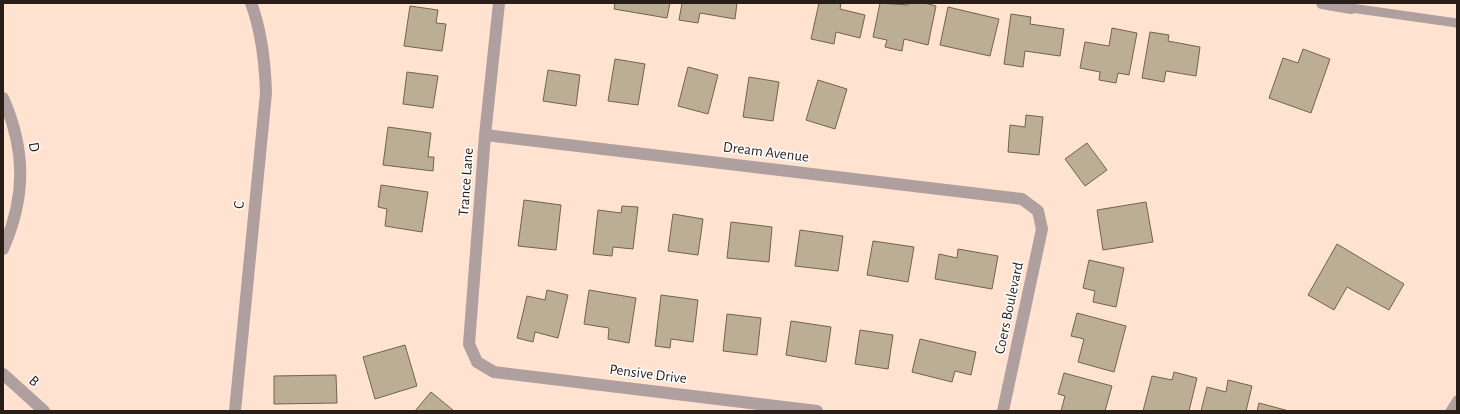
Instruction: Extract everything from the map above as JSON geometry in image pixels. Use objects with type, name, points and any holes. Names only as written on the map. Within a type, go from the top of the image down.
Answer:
[{"type":"street","name":"C","points":[[235,411],[266,93],[265,61],[256,17],[251,3]]},
{"type":"street","name":"Trance Lane","points":[[477,362],[470,344],[485,135],[499,3]]},
{"type":"street","points":[[1322,3],[1351,8]]},
{"type":"street","name":"D","points":[[3,98],[11,116],[20,153],[20,191],[18,210],[3,250]]},
{"type":"street","name":"Dream Avenue","points":[[485,135],[1022,199],[1038,211]]},
{"type":"street","name":"Coers Boulevard","points":[[1002,411],[1042,229],[1038,211]]},
{"type":"street","name":"Pensive Drive","points":[[477,362],[494,372],[817,411]]},
{"type":"street","name":"B","points":[[3,374],[44,411]]},
{"type":"lane","points":[[1351,8],[1457,23]]},
{"type":"lane","points":[[1450,411],[1457,400]]},
{"type":"building","points":[[615,3],[670,3],[667,18],[614,9]]},
{"type":"building","points":[[682,3],[737,3],[735,19],[700,13],[698,23],[679,20]]},
{"type":"building","points":[[819,3],[841,3],[840,9],[865,15],[860,38],[836,32],[834,44],[811,39]]},
{"type":"building","points":[[880,3],[908,5],[909,3],[925,3],[936,6],[928,45],[904,39],[902,51],[885,47],[887,40],[873,37]]},
{"type":"building","points":[[410,6],[438,10],[436,23],[446,24],[442,51],[404,46]]},
{"type":"building","points":[[948,7],[999,19],[990,56],[940,45]]},
{"type":"building","points":[[1011,14],[1031,17],[1030,24],[1064,29],[1060,56],[1025,51],[1023,67],[1004,64]]},
{"type":"building","points":[[1112,28],[1137,33],[1129,75],[1118,73],[1116,83],[1099,80],[1100,72],[1080,68],[1085,42],[1109,46]]},
{"type":"building","points":[[1150,32],[1169,35],[1168,41],[1200,47],[1196,76],[1166,71],[1164,82],[1142,78]]},
{"type":"building","points":[[1303,49],[1330,59],[1311,113],[1269,98],[1283,58],[1298,63]]},
{"type":"building","points":[[615,59],[645,64],[638,105],[608,101]]},
{"type":"building","points":[[688,67],[718,75],[708,114],[678,106]]},
{"type":"building","points":[[548,70],[580,75],[576,106],[543,101]]},
{"type":"building","points":[[407,72],[438,76],[433,108],[403,104]]},
{"type":"building","points":[[749,77],[779,82],[773,121],[743,117]]},
{"type":"building","points":[[818,80],[847,89],[835,129],[806,120]]},
{"type":"building","points":[[1026,115],[1043,117],[1039,155],[1008,152],[1010,125],[1025,127]]},
{"type":"building","points":[[388,127],[431,133],[428,157],[434,157],[433,171],[383,165]]},
{"type":"building","points":[[1087,143],[1107,170],[1085,186],[1065,159]]},
{"type":"building","points":[[381,185],[428,192],[422,232],[385,226],[387,209],[378,207]]},
{"type":"building","points":[[524,200],[561,205],[556,250],[518,246]]},
{"type":"building","points":[[1146,202],[1153,242],[1103,250],[1097,210]]},
{"type":"building","points":[[622,206],[638,207],[633,249],[613,247],[612,256],[593,254],[598,210],[621,213]]},
{"type":"building","points":[[673,214],[703,219],[698,255],[668,251]]},
{"type":"building","points":[[731,222],[772,227],[769,262],[727,258]]},
{"type":"building","points":[[800,230],[843,236],[838,271],[795,266]]},
{"type":"building","points":[[873,241],[914,247],[908,282],[867,275]]},
{"type":"building","points":[[1337,244],[1404,284],[1389,310],[1347,287],[1334,310],[1308,295]]},
{"type":"building","points":[[958,249],[998,256],[992,289],[935,279],[939,254],[957,258]]},
{"type":"building","points":[[1089,260],[1124,268],[1116,307],[1093,302],[1095,291],[1083,288]]},
{"type":"building","points":[[547,290],[568,295],[558,338],[535,332],[533,342],[517,338],[527,296],[545,300]]},
{"type":"building","points":[[589,290],[636,298],[629,343],[608,339],[609,328],[584,324]]},
{"type":"building","points":[[661,295],[698,300],[693,342],[671,339],[670,348],[655,346]]},
{"type":"building","points":[[1077,313],[1126,326],[1114,372],[1078,362],[1084,339],[1071,336]]},
{"type":"building","points":[[727,314],[761,318],[757,355],[723,351]]},
{"type":"building","points":[[791,321],[831,327],[826,362],[786,355]]},
{"type":"building","points":[[860,330],[893,335],[888,369],[855,364]]},
{"type":"building","points":[[920,339],[976,352],[971,375],[955,371],[952,382],[912,372]]},
{"type":"building","points":[[405,345],[417,386],[375,399],[363,357]]},
{"type":"building","points":[[1174,372],[1197,378],[1189,411],[1143,411],[1152,376],[1172,380]]},
{"type":"building","points":[[1064,373],[1112,386],[1105,411],[1061,411],[1065,396],[1058,394]]},
{"type":"building","points":[[336,375],[337,403],[274,404],[274,376]]},
{"type":"building","points":[[1228,380],[1252,386],[1246,411],[1201,411],[1207,387],[1226,392]]},
{"type":"building","points":[[431,392],[454,411],[415,411]]},
{"type":"building","points":[[1259,403],[1289,411],[1257,411]]}]
